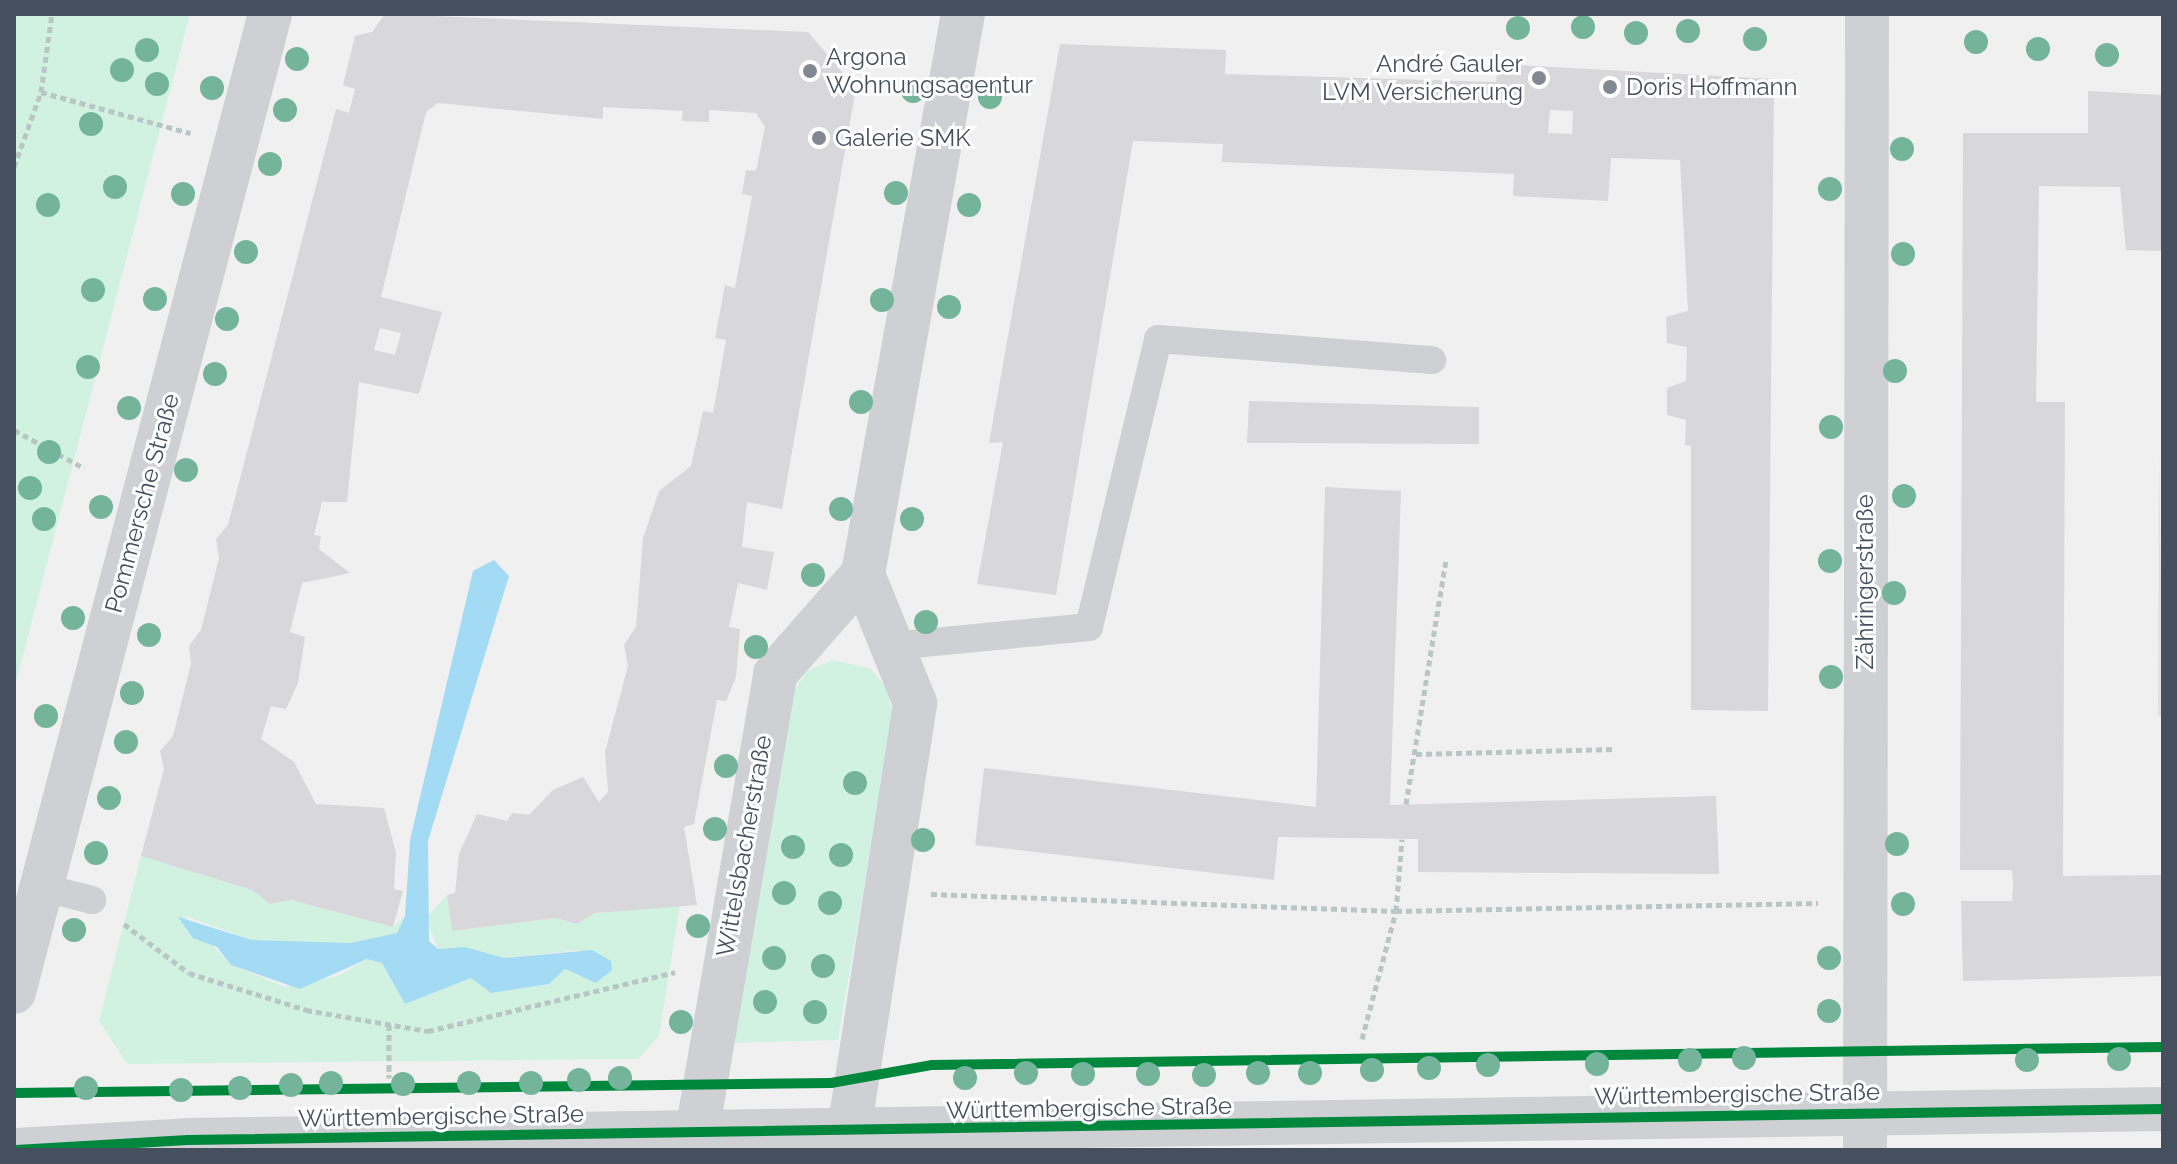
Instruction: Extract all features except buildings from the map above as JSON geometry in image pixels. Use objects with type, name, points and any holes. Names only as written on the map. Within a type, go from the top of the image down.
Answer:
[{"type":"street","name":"Pommersche Straße","points":[[14,992],[270,14]]},
{"type":"street","points":[[848,1141],[915,703],[863,574],[963,14]]},
{"type":"street","name":"Zähringerstraße","points":[[1865,1130],[1867,14]]},
{"type":"street","name":"Wittelsbacherstraße","points":[[695,1143],[775,674],[863,574]]},
{"type":"street","name":"Württembergische Straße","points":[[16,1150],[204,1140],[695,1143],[1865,1130],[2163,1109]]},
{"type":"lane","points":[[892,646],[1089,627],[1158,339],[1432,360]]},
{"type":"lane","points":[[41,887],[92,900]]},
{"type":"path","points":[[14,167],[41,92],[52,14]]},
{"type":"path","points":[[41,92],[175,130]]},
{"type":"path","points":[[14,430],[84,468]]},
{"type":"path","points":[[1406,804],[1446,561]]},
{"type":"path","points":[[1416,754],[1616,749]]},
{"type":"path","points":[[1362,1039],[1396,911],[1402,839]]},
{"type":"path","points":[[923,894],[1396,911],[1818,903]]},
{"type":"path","points":[[92,900],[189,973],[306,1010],[428,1031],[501,1019],[687,968]]},
{"type":"path","points":[[389,1025],[387,1084],[400,1089]]},
{"type":"shaded area","points":[[2159,451],[2163,716],[2158,716]]},
{"type":"green space","points":[[14,14],[190,14],[14,690]]},
{"type":"green space","points":[[834,660],[871,669],[887,689],[893,717],[838,1040],[733,1043],[793,692],[808,670]]},
{"type":"green space","points":[[141,856],[252,890],[270,904],[291,900],[393,927],[405,916],[397,933],[382,941],[351,943],[252,940],[185,916],[231,965],[285,987],[337,976],[368,959],[382,963],[405,1004],[471,978],[491,993],[549,984],[565,969],[580,977],[579,950],[504,958],[438,949],[426,918],[447,895],[452,931],[556,918],[577,924],[595,913],[680,905],[659,1036],[638,1059],[127,1064],[99,1021]]},
{"type":"water","points":[[494,560],[509,576],[428,841],[429,941],[438,949],[465,947],[504,958],[592,950],[611,961],[612,970],[596,983],[565,969],[549,984],[491,993],[471,978],[405,1004],[382,963],[367,959],[300,989],[231,965],[217,947],[193,938],[178,917],[252,940],[351,943],[397,933],[405,916],[410,840],[473,571]]},
{"type":"cycle path","points":[[14,1093],[831,1083],[932,1065],[2163,1047]]},
{"type":"cycle path","points":[[16,1150],[188,1140],[2163,1109]]},
{"type":"place","name":"Argona Wohnungsagentur","points":[[810,71]]},
{"type":"place","name":"André Gauler LVM Versicherung","points":[[1539,78]]},
{"type":"place","name":"Doris Hoffmann","points":[[1610,87]]},
{"type":"place","name":"Galerie SMK","points":[[819,138]]}]
